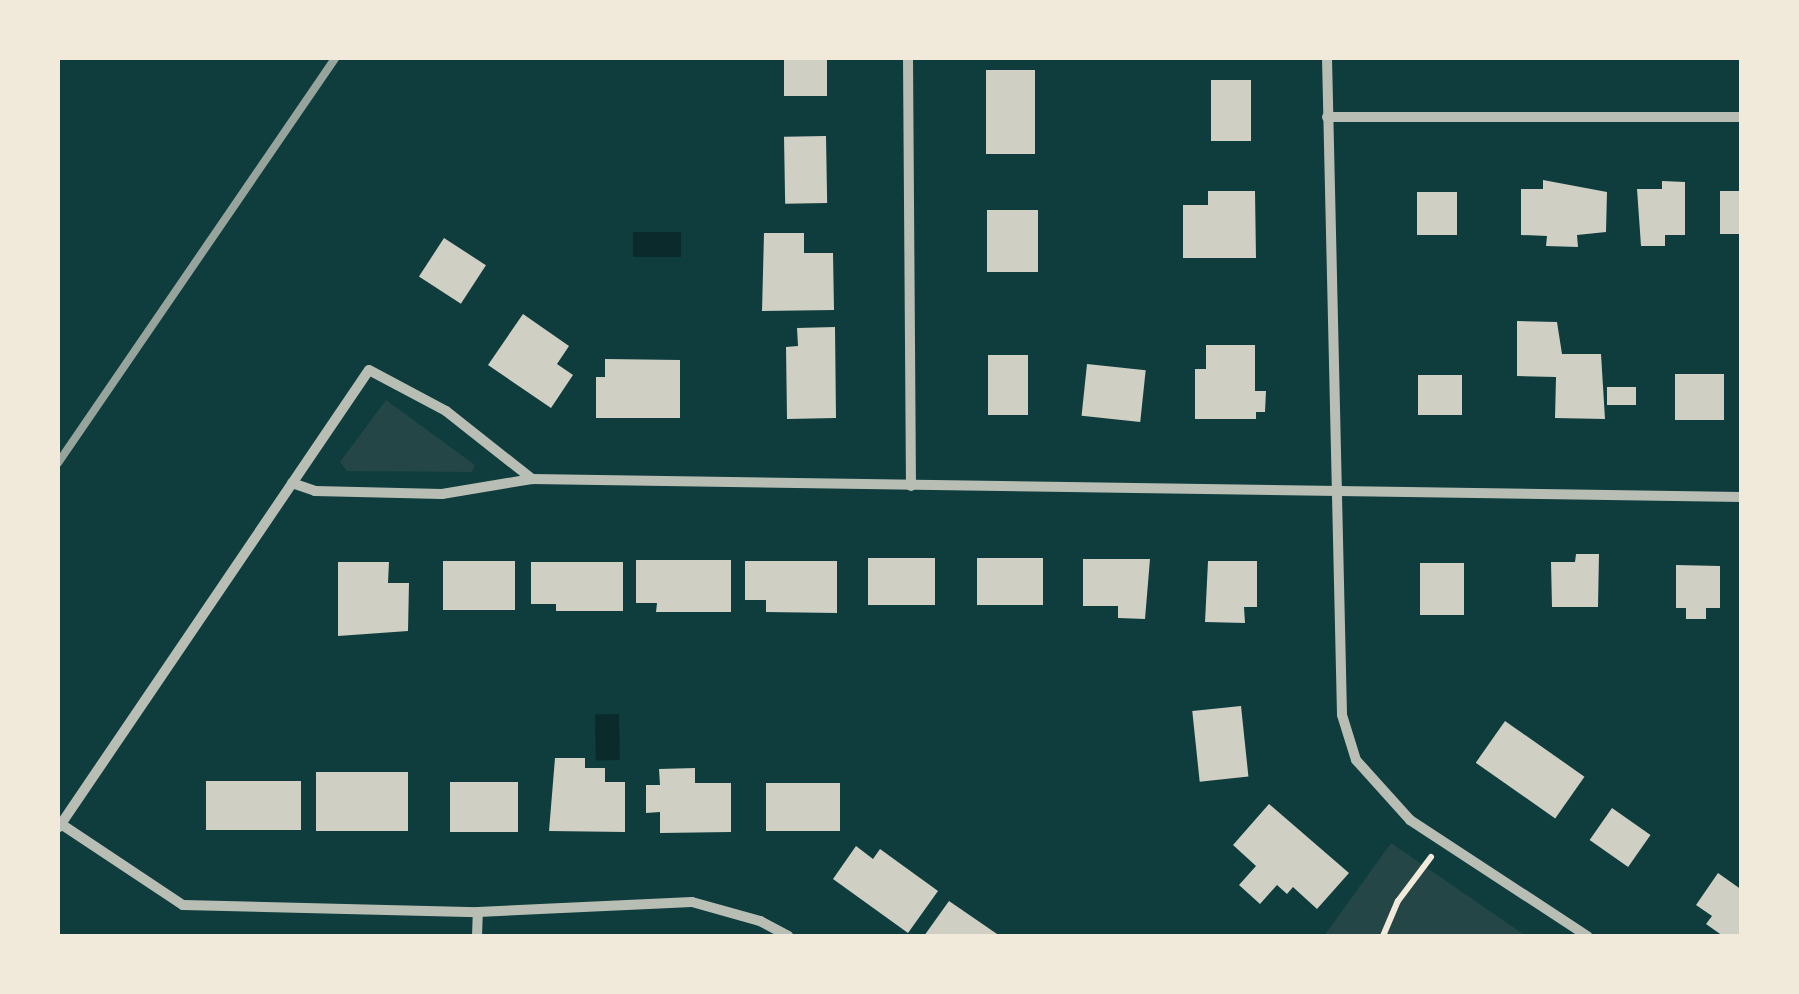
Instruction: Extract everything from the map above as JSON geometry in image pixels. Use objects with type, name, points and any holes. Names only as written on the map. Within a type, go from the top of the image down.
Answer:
[{"type":"street","points":[[908,58],[911,486]]},
{"type":"street","points":[[1327,58],[1340,494],[1342,715],[1356,760],[1410,820],[1587,936]]},
{"type":"street","points":[[1327,116],[1742,117]]},
{"type":"street","points":[[532,479],[446,411],[370,370],[59,826],[182,905],[478,912],[692,902],[760,921],[788,936]]},
{"type":"street","points":[[292,483],[315,491],[442,494],[532,479],[1742,497]]},
{"type":"street","points":[[477,936],[478,912]]},
{"type":"path","points":[[1383,936],[1398,901],[1444,841]]},
{"type":"shaded area","points":[[633,232],[681,232],[681,257],[633,257]]},
{"type":"shaded area","points":[[386,400],[475,465],[472,472],[347,471],[340,462]]},
{"type":"shaded area","points":[[595,714],[619,714],[620,760],[596,760]]},
{"type":"shaded area","points":[[1391,843],[1526,936],[1324,936]]},
{"type":"building","points":[[784,58],[827,58],[827,96],[784,96]]},
{"type":"building","points":[[986,70],[1035,70],[1035,154],[986,154]]},
{"type":"building","points":[[1211,80],[1251,80],[1251,141],[1211,141]]},
{"type":"building","points":[[826,136],[827,203],[785,204],[784,137]]},
{"type":"building","points":[[1543,180],[1607,192],[1606,232],[1577,235],[1578,247],[1546,246],[1547,236],[1521,235],[1521,189],[1543,189]]},
{"type":"building","points":[[1662,181],[1685,182],[1685,235],[1665,235],[1665,246],[1641,246],[1637,189],[1662,189]]},
{"type":"building","points":[[1208,191],[1255,191],[1256,258],[1183,258],[1183,205],[1208,205]]},
{"type":"building","points":[[1720,191],[1742,191],[1742,234],[1720,234]]},
{"type":"building","points":[[1417,192],[1457,192],[1457,235],[1417,235]]},
{"type":"building","points":[[987,210],[1038,210],[1038,272],[987,272]]},
{"type":"building","points":[[764,233],[804,233],[804,253],[833,253],[834,310],[762,311]]},
{"type":"building","points":[[444,238],[486,265],[461,304],[419,277]]},
{"type":"building","points":[[523,314],[569,346],[557,364],[573,375],[551,408],[488,365]]},
{"type":"building","points":[[1517,321],[1557,322],[1562,354],[1601,354],[1605,419],[1555,418],[1556,377],[1517,376]]},
{"type":"building","points":[[835,327],[836,418],[787,419],[786,347],[798,346],[797,328]]},
{"type":"building","points":[[1206,345],[1255,345],[1255,391],[1266,391],[1265,412],[1256,412],[1256,419],[1195,419],[1195,369],[1206,369]]},
{"type":"building","points":[[988,355],[1028,355],[1028,415],[988,415]]},
{"type":"building","points":[[605,359],[680,360],[680,418],[596,418],[596,377],[605,377]]},
{"type":"building","points":[[1087,364],[1146,370],[1140,422],[1082,416]]},
{"type":"building","points":[[1675,374],[1724,374],[1724,420],[1675,420]]},
{"type":"building","points":[[1418,375],[1462,375],[1462,415],[1418,415]]},
{"type":"building","points":[[1607,387],[1636,387],[1636,405],[1607,405]]},
{"type":"building","points":[[1576,554],[1599,554],[1598,607],[1552,607],[1551,562],[1575,562]]},
{"type":"building","points":[[868,558],[935,558],[935,605],[868,605]]},
{"type":"building","points":[[977,558],[1043,558],[1043,605],[977,605]]},
{"type":"building","points":[[1083,559],[1150,559],[1145,619],[1118,618],[1118,606],[1083,606]]},
{"type":"building","points":[[636,560],[731,560],[731,612],[656,612],[657,603],[636,603]]},
{"type":"building","points":[[443,561],[515,561],[515,610],[443,610]]},
{"type":"building","points":[[745,561],[837,561],[837,613],[766,612],[766,600],[745,600]]},
{"type":"building","points":[[1208,561],[1257,561],[1257,607],[1244,607],[1245,623],[1205,622]]},
{"type":"building","points":[[338,562],[389,562],[388,583],[409,583],[408,631],[338,636]]},
{"type":"building","points":[[531,562],[623,562],[623,611],[556,611],[556,604],[531,604]]},
{"type":"building","points":[[1420,563],[1464,563],[1464,615],[1420,615]]},
{"type":"building","points":[[1676,565],[1720,566],[1720,608],[1706,608],[1706,619],[1686,619],[1686,608],[1676,608]]},
{"type":"building","points":[[1241,706],[1248,777],[1200,782],[1192,711]]},
{"type":"building","points":[[1505,721],[1584,777],[1555,818],[1476,763]]},
{"type":"building","points":[[555,758],[585,758],[585,768],[605,768],[605,782],[625,782],[625,832],[549,831]]},
{"type":"building","points":[[695,768],[695,783],[731,783],[731,832],[660,833],[660,812],[646,813],[646,785],[660,785],[659,769]]},
{"type":"building","points":[[316,772],[408,772],[408,831],[316,831]]},
{"type":"building","points":[[206,781],[301,781],[301,830],[206,830]]},
{"type":"building","points":[[450,782],[518,782],[518,832],[450,832]]},
{"type":"building","points":[[766,783],[840,783],[840,831],[766,831]]},
{"type":"building","points":[[1269,804],[1349,873],[1317,909],[1293,887],[1287,894],[1277,885],[1260,904],[1239,885],[1256,866],[1233,845]]},
{"type":"building","points":[[1612,808],[1651,835],[1628,867],[1590,840]]},
{"type":"building","points":[[856,846],[873,859],[880,849],[938,891],[908,933],[833,879]]},
{"type":"building","points":[[1718,873],[1742,890],[1742,936],[1723,936],[1706,924],[1712,916],[1696,905]]},
{"type":"building","points":[[949,901],[1000,936],[924,936]]},
{"type":"railway","points":[[58,463],[335,58]]}]
